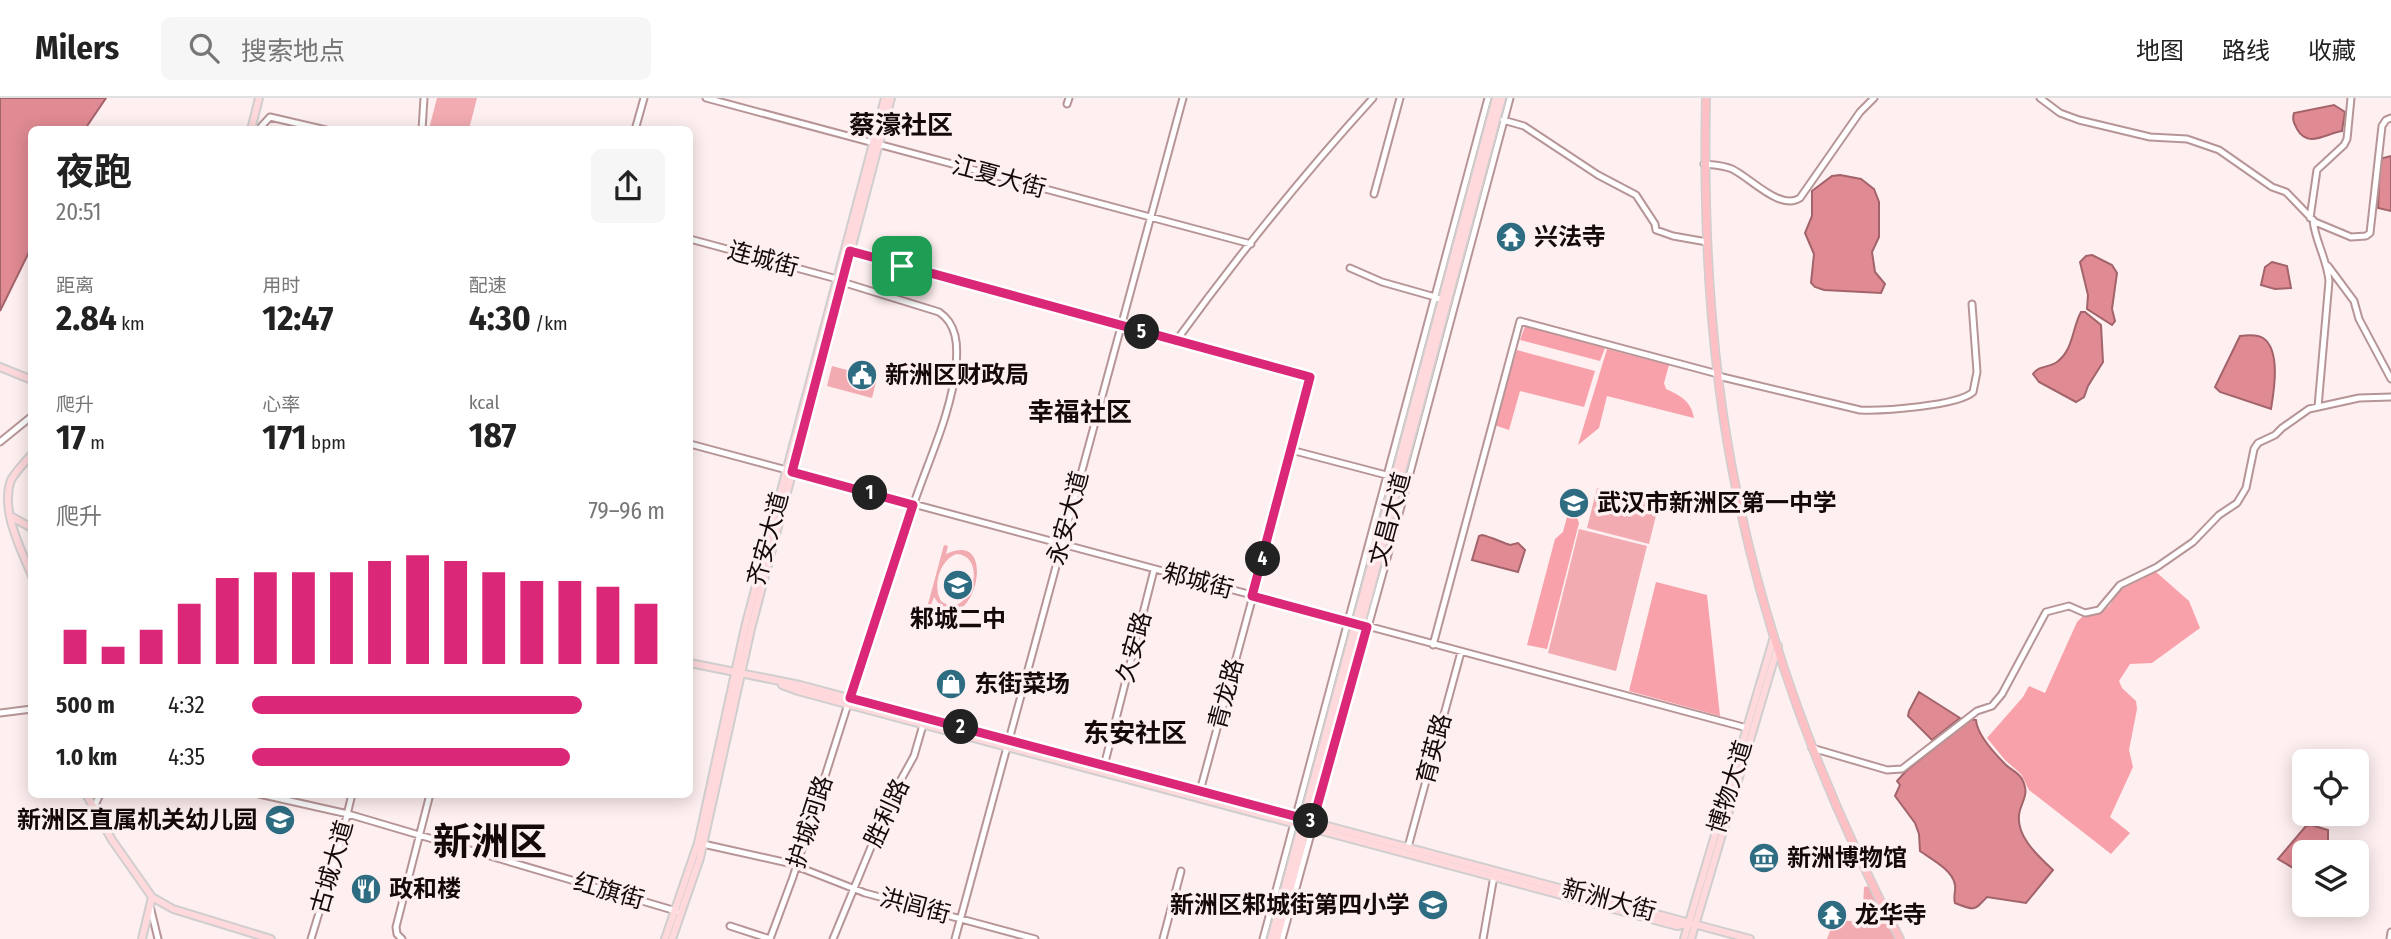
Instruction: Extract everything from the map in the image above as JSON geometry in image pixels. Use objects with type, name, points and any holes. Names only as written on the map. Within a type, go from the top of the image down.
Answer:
[{"type":"highway","points":[[1706,98],[1704,164],[1707,242],[1718,375],[1738,497],[1774,636],[1812,748],[1853,846],[1899,939]]},
{"type":"main road","points":[[252,126],[259,98]]},
{"type":"main road","name":"齐安大道","points":[[840,280],[850,251],[886,98]]},
{"type":"main road","name":"齐安大道","points":[[665,939],[698,843],[737,673],[789,471],[876,144],[891,98]]},
{"type":"main road","name":"文昌大道","points":[[1361,626],[1391,476],[1496,98]]},
{"type":"main road","name":"文昌大道","points":[[1271,939],[1361,626],[1500,119],[1502,98]]},
{"type":"main road","points":[[0,367],[28,378]]},
{"type":"main road","points":[[28,459],[14,476],[9,491],[10,516],[28,565]]},
{"type":"main road","points":[[10,516],[28,526]]},
{"type":"main road","name":"博物大道","points":[[1690,939],[1774,636]]},
{"type":"main road","name":"博物大道","points":[[1685,939],[1692,925],[1778,646]]},
{"type":"main road","name":"新洲大街","points":[[693,664],[770,680],[798,691],[849,701],[1304,822],[1408,846],[1679,919],[1692,925]]},
{"type":"main road","name":"齐安大道","points":[[671,939],[703,844],[737,673]]},
{"type":"main road","name":"新洲大街","points":[[849,701],[923,725],[1104,766],[1199,791],[1677,926],[1692,925]]},
{"type":"main road","points":[[88,798],[112,839],[152,897],[173,909],[271,939]]},
{"type":"main road","name":"文昌大道","points":[[1279,939],[1304,822]]},
{"type":"main road","points":[[142,939],[152,897]]},
{"type":"main road","points":[[1692,925],[1751,939]]},
{"type":"street","points":[[422,126],[424,98]]},
{"type":"street","points":[[636,126],[644,98]]},
{"type":"street","name":"江夏大街","points":[[705,98],[1251,244]]},
{"type":"street","points":[[737,106],[739,98]]},
{"type":"street","name":"永安大道","points":[[955,939],[1182,98]]},
{"type":"street","points":[[850,251],[1176,341],[1329,146],[1373,98]]},
{"type":"street","points":[[1374,194],[1400,98]]},
{"type":"street","points":[[1262,939],[1304,822],[1347,622],[1391,476],[1434,296],[1488,98]]},
{"type":"street","points":[[1510,98],[1500,119],[1524,126],[1598,175],[1636,195],[1656,224],[1656,230],[1707,242]]},
{"type":"street","points":[[1704,164],[1729,168],[1782,201],[1796,201],[1860,112],[1874,98]]},
{"type":"street","points":[[2040,98],[2060,113],[2079,120],[2150,137],[2187,139],[2219,150],[2272,187],[2286,192],[2311,219],[2328,266],[2354,301],[2359,319],[2391,379]]},
{"type":"street","points":[[2311,219],[2317,170],[2347,139],[2351,98]]},
{"type":"street","points":[[262,126],[270,117],[309,126]]},
{"type":"street","points":[[2311,219],[2347,236],[2367,236],[2370,233],[2382,126],[2391,118]]},
{"type":"street","name":"连城街","points":[[693,240],[840,280],[935,310],[947,317],[955,331],[956,363],[952,390],[928,468],[913,505]]},
{"type":"street","points":[[2318,407],[2329,300],[2328,266]]},
{"type":"street","points":[[1350,268],[1382,282],[1442,299]]},
{"type":"street","points":[[1433,645],[1520,321],[1860,410],[1958,400],[1973,392],[1977,376],[1972,304]]},
{"type":"street","name":"青龙路","points":[[1176,341],[1310,377],[1199,791]]},
{"type":"street","points":[[1812,748],[1887,770],[1906,767],[1945,734],[1994,703],[2002,694],[2046,612],[2069,606],[2085,613],[2098,611],[2120,585],[2157,568],[2193,542],[2219,514],[2237,503],[2244,493],[2257,444],[2276,435],[2309,409],[2359,398],[2391,397]]},
{"type":"street","points":[[0,442],[28,419]]},
{"type":"street","name":"邾城街","points":[[693,445],[1747,728]]},
{"type":"street","points":[[1291,450],[1391,476]]},
{"type":"street","points":[[0,492],[9,491]]},
{"type":"street","name":"护城河路","points":[[770,939],[797,865],[913,505]]},
{"type":"street","name":"久安路","points":[[1104,766],[1154,570]]},
{"type":"street","name":"育英路","points":[[1408,846],[1461,652]]},
{"type":"street","points":[[0,713],[28,710]]},
{"type":"street","name":"胜利路","points":[[833,939],[892,794],[914,756],[923,725]]},
{"type":"street","points":[[94,808],[98,798]]},
{"type":"street","name":"红旗街","points":[[277,798],[348,814],[676,911]]},
{"type":"street","name":"古城大道","points":[[311,939],[351,798]]},
{"type":"street","points":[[402,939],[397,934],[396,927],[429,798]]},
{"type":"street","name":"洪闾街","points":[[703,844],[797,865],[854,889],[1035,939]]},
{"type":"street","points":[[1163,939],[1181,872]]},
{"type":"street","points":[[1483,939],[1494,876]]},
{"type":"street","points":[[150,906],[158,939]]},
{"type":"street","points":[[730,926],[770,939]]},
{"type":"street","points":[[2390,939],[2391,932]]},
{"type":"shaded area","points":[[0,98],[106,98],[87,126],[28,126],[28,254],[0,311]]},
{"type":"shaded area","points":[[437,98],[477,98],[470,126],[430,126]]},
{"type":"shaded area","points":[[2334,105],[2345,112],[2342,131],[2312,139],[2301,135],[2294,123],[2294,113]]},
{"type":"shaded area","points":[[2391,156],[2391,211],[2378,208],[2380,163],[2383,158]]},
{"type":"shaded area","points":[[1832,176],[1861,179],[1874,189],[1879,202],[1879,237],[1872,252],[1875,272],[1885,284],[1881,293],[1824,290],[1811,283],[1814,254],[1805,233],[1812,216],[1812,191]]},
{"type":"shaded area","points":[[2092,255],[2112,265],[2117,273],[2112,309],[2115,321],[2112,325],[2087,309],[2088,295],[2080,262],[2086,256]]},
{"type":"shaded area","points":[[2272,262],[2287,266],[2291,288],[2275,289],[2261,285],[2265,267]]},
{"type":"shaded area","points":[[2081,312],[2085,312],[2101,325],[2103,362],[2084,397],[2076,402],[2039,382],[2033,374],[2063,357]]},
{"type":"shaded area","points":[[1525,326],[1605,348],[1600,361],[1520,340]]},
{"type":"shaded area","points":[[2240,336],[2261,337],[2269,344],[2275,371],[2271,409],[2220,392],[2215,387]]},
{"type":"shaded area","points":[[1607,349],[1669,365],[1664,383],[1666,389],[1685,400],[1694,418],[1607,396],[1599,428],[1578,445]]},
{"type":"shaded area","points":[[1517,350],[1595,371],[1584,407],[1520,391],[1509,430],[1494,425]]},
{"type":"shaded area","points":[[832,366],[877,378],[872,398],[827,386]]},
{"type":"shaded area","points":[[1597,488],[1659,503],[1649,544],[1587,528]]},
{"type":"shaded area","points":[[1571,502],[1579,523],[1547,649],[1527,645],[1555,539],[1563,532]]},
{"type":"shaded area","points":[[1579,529],[1647,546],[1616,671],[1548,653]]},
{"type":"shaded area","points":[[1479,536],[1510,545],[1518,543],[1525,550],[1518,572],[1472,560]]},
{"type":"shaded area","points":[[944,545],[948,546],[946,554],[964,550],[974,557],[977,570],[975,586],[959,610],[947,610],[934,597],[931,605],[928,604]],"holes":[[[957,554],[967,558],[974,576],[967,596],[960,603],[951,605],[941,601],[937,588],[942,567]]]},
{"type":"shaded area","points":[[2156,572],[2189,601],[2200,628],[2152,663],[2130,664],[2119,681],[2122,688],[2136,701],[2137,709],[2129,750],[2133,767],[2110,817],[2130,833],[2111,854],[2029,790],[2021,774],[1987,738],[2023,697],[2029,686],[2045,693],[2077,622],[2084,615],[2100,614],[2120,590]]},
{"type":"shaded area","points":[[1656,582],[1707,595],[1720,716],[1629,691]]},
{"type":"shaded area","points":[[1919,692],[1960,718],[1932,740],[1908,716]]},
{"type":"shaded area","points":[[1970,719],[1976,720],[1987,744],[2022,779],[2025,792],[2020,810],[2020,828],[2028,844],[2053,870],[2026,903],[1987,897],[1974,908],[1955,903],[1955,887],[1950,874],[1920,851],[1915,823],[1895,796],[1900,785],[1897,781],[1906,771]]},
{"type":"shaded area","points":[[2306,826],[2328,830],[2328,840],[2294,840]]},
{"type":"shaded area","points":[[2292,842],[2292,867],[2278,859]]},
{"type":"shaded area","points":[[1869,886],[1896,939],[1827,939],[1834,920],[1867,922],[1867,909],[1863,908],[1864,887]]},
{"type":"place","name":"兴法寺","points":[[1511,237]]},
{"type":"place","name":"新洲区财政局","points":[[862,375]]},
{"type":"place","name":"武汉市新洲区第一中学","points":[[1574,503]]},
{"type":"place","name":"邾城二中","points":[[958,585]]},
{"type":"place","name":"东街菜场","points":[[951,684]]},
{"type":"place","name":"新洲区直属机关幼儿园","points":[[280,820]]},
{"type":"place","name":"新洲博物馆","points":[[1764,858]]},
{"type":"place","name":"政和楼","points":[[366,889]]},
{"type":"place","name":"新洲区邾城街第四小学","points":[[1433,905]]},
{"type":"place","name":"龙华寺","points":[[1832,915]]},
{"type":"district","name":"蔡濠社区","points":[[901,125]]},
{"type":"district","name":"幸福社区","points":[[1080,412]]},
{"type":"district","name":"东安社区","points":[[1135,733]]},
{"type":"district","name":"新洲区","points":[[490,842]]},
{"type":"route","points":[[850,251],[902,266],[1310,377],[1252,596],[1367,627],[1313,821],[850,698],[913,505],[792,472],[850,251]]}]
